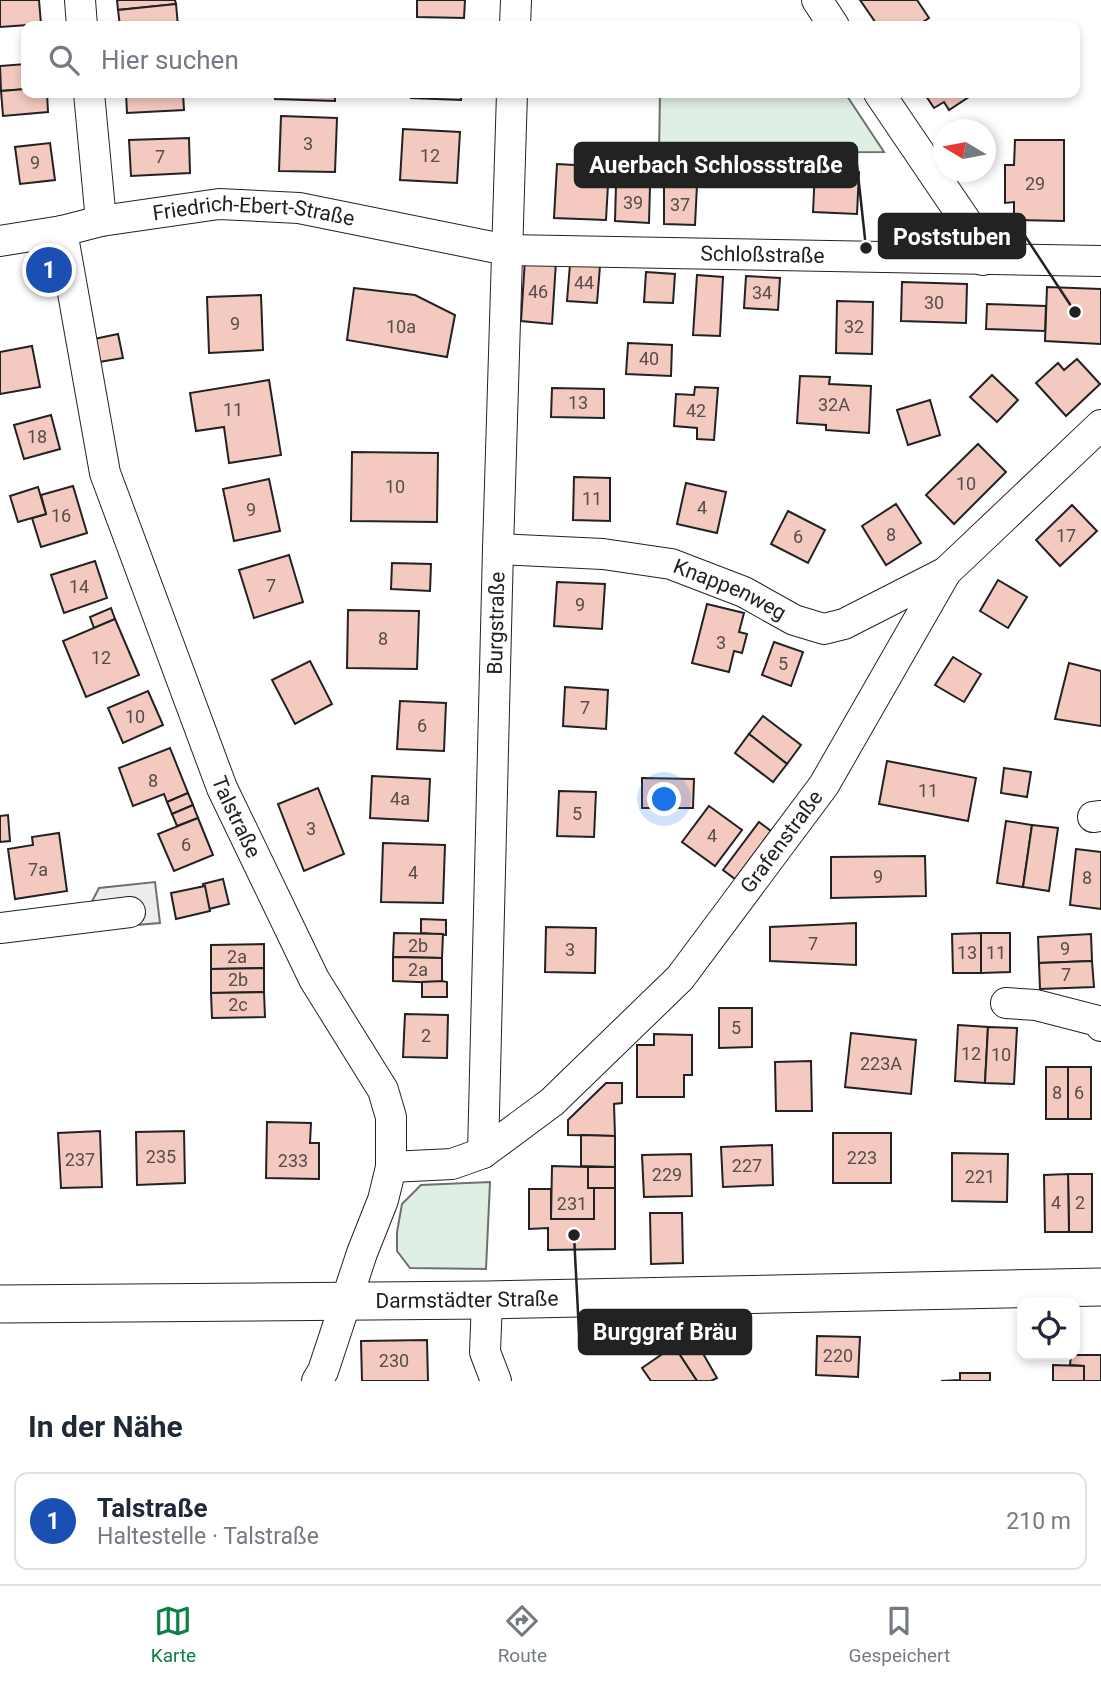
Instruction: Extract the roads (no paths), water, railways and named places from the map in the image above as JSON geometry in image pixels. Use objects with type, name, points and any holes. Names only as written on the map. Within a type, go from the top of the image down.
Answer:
[{"type":"main road","name":"Darmstädter Straße","points":[[0,1304],[347,1299],[487,1300],[1101,1287]]},
{"type":"street","points":[[80,0],[82,21]]},
{"type":"street","points":[[515,21],[516,0]]},
{"type":"street","points":[[817,0],[831,21]]},
{"type":"street","points":[[89,98],[101,221]]},
{"type":"street","name":"Burgstraße","points":[[483,1153],[513,98]]},
{"type":"street","points":[[882,98],[978,239],[983,260]]},
{"type":"street","name":"Friedrich-Ebert-Straße","points":[[0,241],[62,232],[101,221],[219,204],[299,208],[404,227],[507,250]]},
{"type":"street","name":"Talstraße","points":[[62,232],[105,472],[222,788],[314,979],[383,1090],[391,1117],[391,1167],[383,1200],[323,1371],[317,1381]]},
{"type":"street","name":"Schloßstraße","points":[[507,250],[1101,261]]},
{"type":"street","name":"Grafenstraße","points":[[391,1167],[452,1164],[483,1153],[552,1102],[680,978],[824,785],[946,572],[1101,425]]},
{"type":"street","name":"Knappenweg","points":[[498,549],[603,554],[671,564],[744,592],[793,620],[824,629],[844,624],[946,572]]},
{"type":"street","points":[[0,928],[130,912]]},
{"type":"street","points":[[1006,1003],[1036,1005],[1098,1021],[1101,1026]]},
{"type":"street","points":[[487,1300],[485,1352],[496,1381]]},
{"type":"place","name":"Auerbach Schlossstraße","points":[[866,248]]},
{"type":"place","name":"Talstraße","points":[[49,270]]},
{"type":"place","name":"Poststuben","points":[[1075,312]]},
{"type":"place","name":"Burggraf Bräu","points":[[574,1235]]}]
